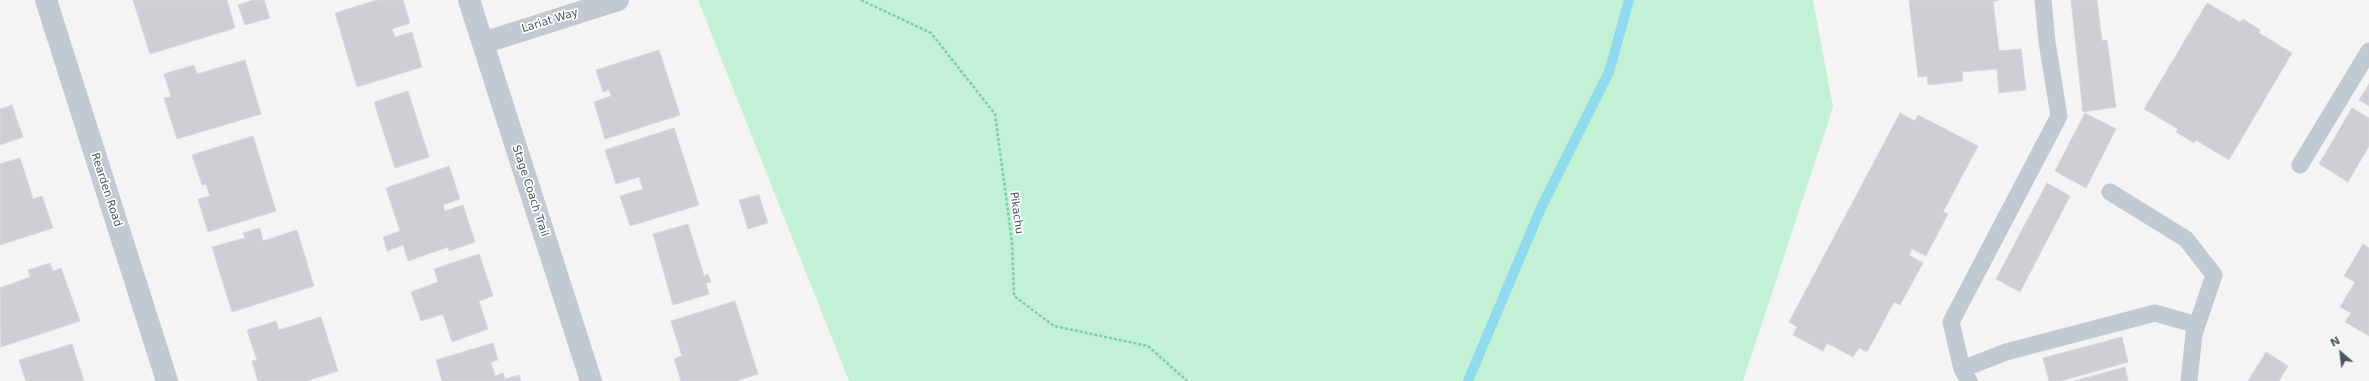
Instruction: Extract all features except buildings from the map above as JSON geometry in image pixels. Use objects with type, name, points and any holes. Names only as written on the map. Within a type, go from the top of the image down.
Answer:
[{"type":"street","name":"Rearden Road","points":[[46,0],[167,381]]},
{"type":"street","name":"Stage Coach Trail","points":[[469,0],[591,381]]},
{"type":"street","name":"Lariat Way","points":[[483,43],[618,0]]},
{"type":"lane","points":[[2043,0],[2046,42],[2059,116],[1951,322],[1966,375],[2006,352],[2155,313],[2197,325]]},
{"type":"lane","points":[[2300,165],[2369,51]]},
{"type":"lane","points":[[2110,192],[2186,239],[2214,275],[2197,325],[2189,381]]},
{"type":"path","name":"Pikachu","points":[[861,0],[931,33],[995,114],[1012,242],[1014,296],[1054,326],[1148,346],[1187,381]]},
{"type":"green space","points":[[698,0],[1813,0],[1833,107],[1743,381],[849,381]]},
{"type":"waterway","points":[[1468,381],[1541,208],[1609,72],[1629,0]]}]
